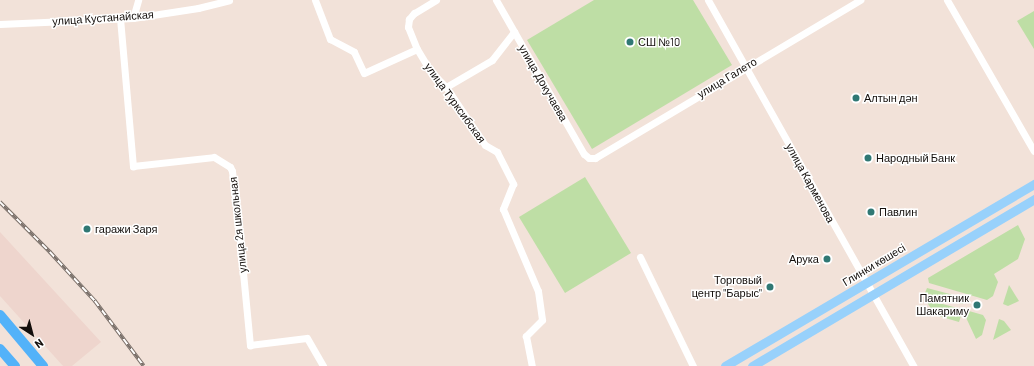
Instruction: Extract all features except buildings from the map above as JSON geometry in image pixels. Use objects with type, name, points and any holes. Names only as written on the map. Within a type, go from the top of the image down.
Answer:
[{"type":"highway","points":[[0,315],[44,366]]},
{"type":"highway","points":[[0,349],[15,366]]},
{"type":"main road","name":"Глинки көшесі","points":[[725,366],[1034,184]]},
{"type":"main road","points":[[752,366],[874,296],[1034,199]]},
{"type":"street","points":[[133,18],[138,0]]},
{"type":"street","name":"улица Кустанайская","points":[[0,24],[133,18],[198,8],[229,0]]},
{"type":"street","points":[[315,0],[330,39],[354,52],[364,73],[417,49]]},
{"type":"street","name":"улица Турксибская","points":[[436,0],[414,13],[409,19],[408,27],[417,49],[430,71],[446,87],[485,145],[497,152],[513,184],[503,209],[538,291],[542,320],[526,336],[532,366]]},
{"type":"street","name":"улица Докучаева","points":[[496,0],[584,154],[590,158],[596,158]]},
{"type":"street","name":"улица Карменова","points":[[708,0],[913,366]]},
{"type":"street","name":"улица Галето","points":[[596,158],[745,67],[860,0]]},
{"type":"street","points":[[947,0],[1034,151]]},
{"type":"street","name":"улица 2я школьная","points":[[120,18],[133,166],[214,157],[230,167],[232,171],[239,231],[250,345],[307,338],[323,366]]},
{"type":"street","points":[[446,87],[492,60],[514,32]]},
{"type":"street","points":[[640,257],[693,366]]},
{"type":"shaded area","points":[[0,232],[101,342],[72,366],[63,366],[0,296]]},
{"type":"green space","points":[[594,0],[693,0],[732,65],[592,149],[527,40]]},
{"type":"green space","points":[[1034,11],[1034,49],[1017,21]]},
{"type":"green space","points":[[585,177],[631,253],[565,293],[519,217]]},
{"type":"green space","points":[[1018,225],[1025,239],[1018,259],[994,274],[998,282],[993,296],[987,300],[929,283],[928,278]]},
{"type":"green space","points":[[1009,285],[1019,301],[1008,306],[1003,304]]},
{"type":"green space","points":[[927,288],[965,298],[963,304],[925,293]]},
{"type":"green space","points":[[925,299],[957,308],[961,316],[959,322],[935,315]]},
{"type":"green space","points":[[962,309],[983,315],[986,320],[982,335],[976,339]]},
{"type":"green space","points":[[999,319],[1004,321],[1011,330],[993,340]]},
{"type":"railway","points":[[0,202],[50,252],[95,301],[144,366]]},
{"type":"place","name":"СШ №10","points":[[630,42]]},
{"type":"place","name":"Алтын дән","points":[[856,98]]},
{"type":"place","name":"Народный Банк","points":[[868,158]]},
{"type":"place","name":"Павлин","points":[[871,212]]},
{"type":"place","name":"гаражи Заря","points":[[87,229]]},
{"type":"place","name":"Арука","points":[[827,259]]},
{"type":"place","name":"Торговый центр \"Барыс\"","points":[[770,287]]},
{"type":"place","name":"Памятник Шакариму","points":[[977,305]]}]
